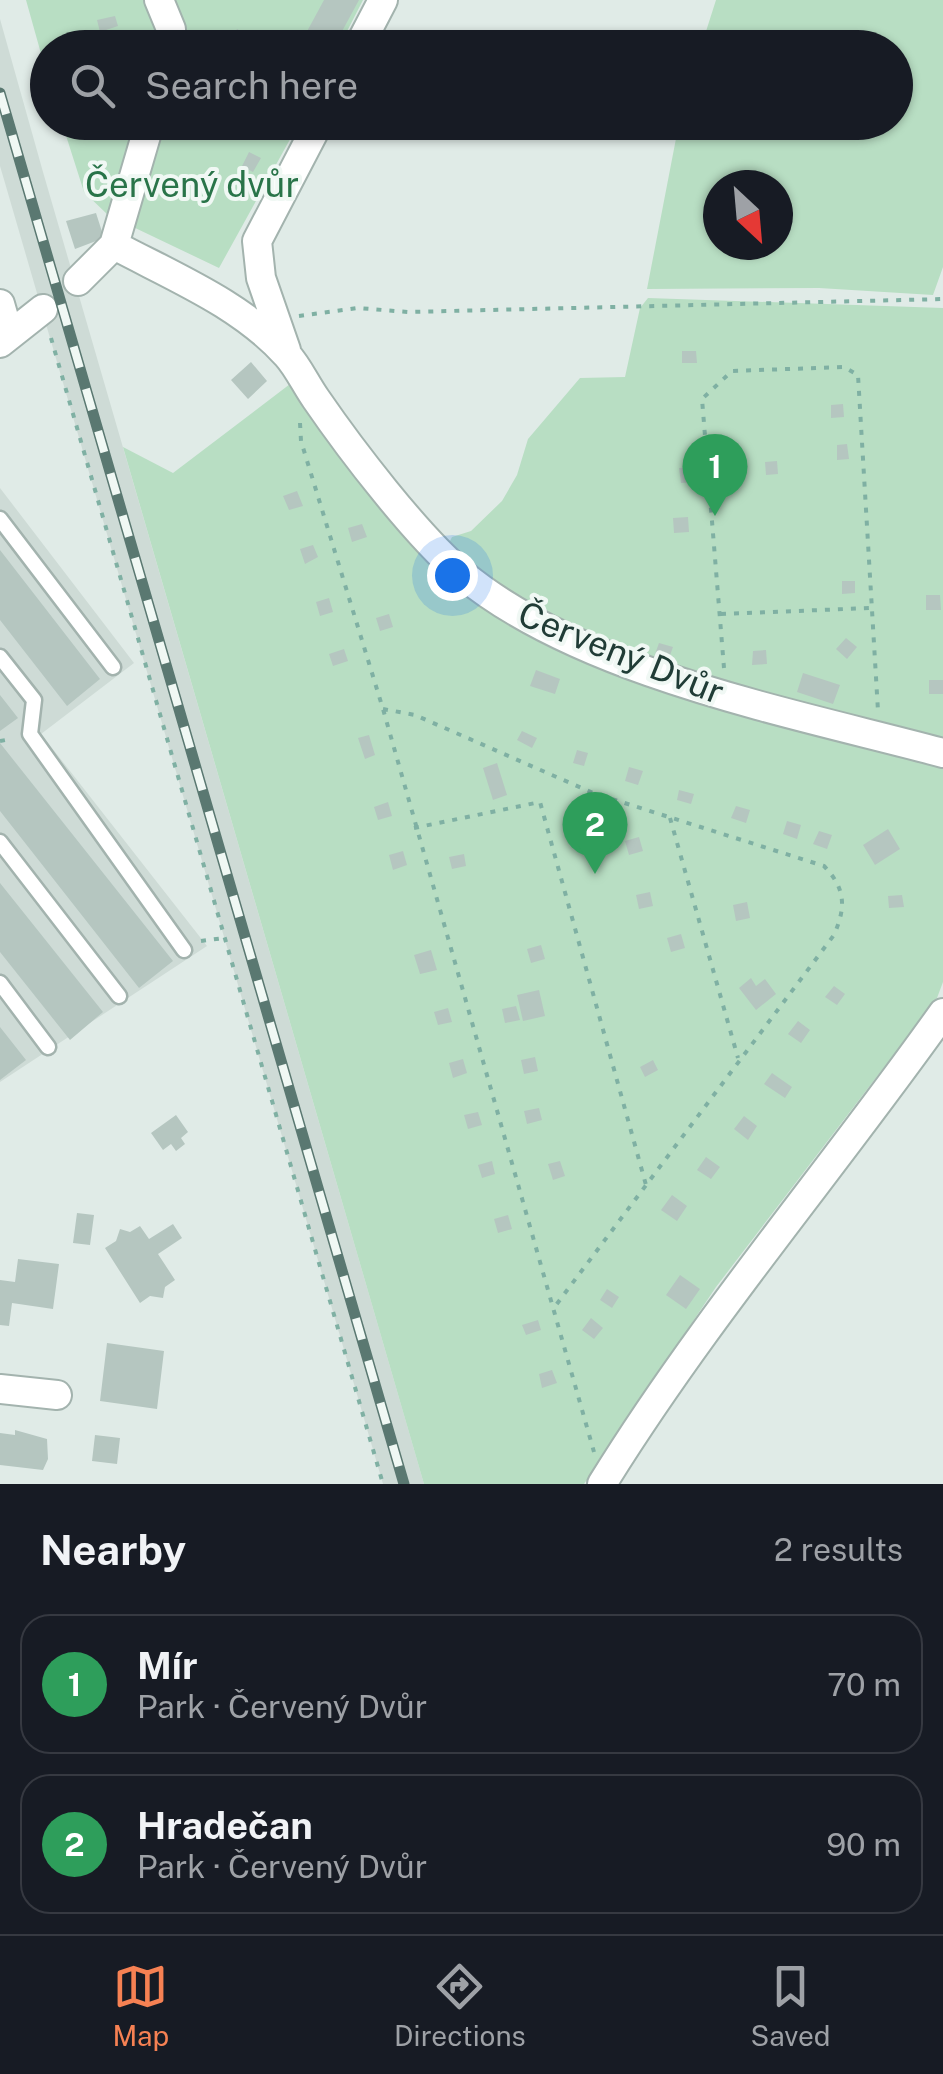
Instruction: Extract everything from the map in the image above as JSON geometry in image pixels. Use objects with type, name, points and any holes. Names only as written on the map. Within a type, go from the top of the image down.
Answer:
[{"type":"street","points":[[159,0],[171,30]]},
{"type":"street","points":[[367,30],[383,0]]},
{"type":"street","points":[[78,282],[114,246],[145,140]]},
{"type":"street","name":"Červený Dvůr","points":[[310,140],[258,240],[260,278],[288,356],[315,398],[458,571],[506,608],[597,649],[726,696],[943,753]]},
{"type":"street","name":"Červený Dvůr","points":[[114,246],[234,309],[288,356]]},
{"type":"street","points":[[0,304],[5,339]]},
{"type":"street","points":[[5,339],[42,309]]},
{"type":"street","points":[[604,1482],[672,1377],[765,1250],[842,1154],[943,1013]]},
{"type":"street","points":[[0,1389],[58,1394]]},
{"type":"lane","points":[[0,520],[113,667]]},
{"type":"lane","points":[[0,657],[34,700],[30,734],[184,950]]},
{"type":"lane","points":[[0,842],[119,996]]},
{"type":"lane","points":[[0,983],[48,1047]]},
{"type":"path","points":[[275,321],[358,308],[445,311],[943,299]]},
{"type":"path","points":[[42,309],[383,1484]]},
{"type":"path","points":[[726,696],[702,399],[732,371],[844,367],[858,375],[880,736]]},
{"type":"path","points":[[315,398],[300,421],[301,441],[383,709],[604,1482]]},
{"type":"path","points":[[721,614],[871,608]]},
{"type":"path","points":[[383,709],[415,715],[541,773],[824,866],[836,879],[844,898],[834,935],[555,1307]]},
{"type":"path","points":[[414,828],[540,802],[646,1185]]},
{"type":"path","points":[[670,818],[738,1058]]},
{"type":"shaded area","points":[[0,19],[30,126],[30,140],[34,140],[424,1484],[383,1484],[0,166]]},
{"type":"shaded area","points":[[0,488],[134,663],[41,734],[207,946],[0,1082]]},
{"type":"green space","name":"Červený dvůr","points":[[26,0],[363,0],[348,30],[34,30]]},
{"type":"green space","points":[[716,0],[943,0],[943,267],[933,295],[819,288],[647,289],[676,140],[913,140],[913,30],[706,30]]},
{"type":"green space","name":"Červený dvůr","points":[[67,140],[290,140],[219,268],[108,215],[84,192]]},
{"type":"green space","points":[[648,298],[943,308],[943,742],[670,666],[498,592],[446,549],[452,537],[471,531],[502,501],[517,475],[528,439],[580,378],[625,377],[640,308]]},
{"type":"green space","points":[[294,381],[493,607],[943,766],[943,982],[937,998],[716,1287],[584,1484],[424,1484],[123,447],[173,473]]},
{"type":"building","points":[[324,0],[359,0],[343,30],[308,30]]},
{"type":"building","points":[[115,16],[118,26],[100,30],[97,20]]},
{"type":"building","points":[[249,152],[261,158],[253,172],[242,166]]},
{"type":"building","points":[[96,213],[104,238],[75,249],[66,221]]},
{"type":"building","points":[[682,351],[696,351],[697,363],[682,363]]},
{"type":"building","points":[[251,362],[267,381],[248,399],[231,380]]},
{"type":"building","points":[[843,404],[844,417],[831,418],[831,405]]},
{"type":"building","points":[[847,444],[849,459],[837,460],[837,445]]},
{"type":"building","points":[[777,461],[778,474],[766,475],[765,462]]},
{"type":"building","points":[[694,467],[696,482],[681,483],[679,468]]},
{"type":"building","points":[[297,491],[303,506],[289,510],[283,496]]},
{"type":"building","points":[[688,517],[689,532],[674,533],[673,518]]},
{"type":"building","points":[[362,524],[367,537],[352,542],[348,528]]},
{"type":"building","points":[[313,545],[318,557],[305,564],[300,549]]},
{"type":"building","points":[[0,550],[100,679],[67,706],[0,620]]},
{"type":"building","points":[[842,581],[855,581],[855,593],[842,594]]},
{"type":"building","points":[[926,595],[940,595],[941,610],[926,610]]},
{"type":"building","points":[[329,598],[333,612],[320,616],[316,602]]},
{"type":"building","points":[[389,614],[393,627],[380,631],[376,618]]},
{"type":"building","points":[[846,638],[857,647],[847,659],[836,649]]},
{"type":"building","points":[[659,643],[673,647],[668,661],[654,657]]},
{"type":"building","points":[[344,649],[348,661],[333,666],[329,654]]},
{"type":"building","points":[[766,650],[767,664],[752,665],[753,651]]},
{"type":"building","points":[[536,670],[560,679],[555,694],[530,686]]},
{"type":"building","points":[[803,673],[840,685],[833,704],[797,692]]},
{"type":"building","points":[[929,680],[943,680],[943,694],[929,694]]},
{"type":"building","points":[[0,695],[18,718],[0,731]]},
{"type":"building","points":[[522,731],[537,738],[532,748],[517,740]]},
{"type":"building","points":[[369,735],[375,755],[365,759],[358,738]]},
{"type":"building","points":[[0,743],[173,961],[139,988],[0,811]]},
{"type":"building","points":[[577,750],[588,753],[584,766],[573,763]]},
{"type":"building","points":[[497,763],[507,795],[493,800],[483,768]]},
{"type":"building","points":[[629,767],[643,771],[638,785],[625,781]]},
{"type":"building","points":[[679,790],[694,794],[691,804],[677,800]]},
{"type":"building","points":[[388,802],[392,816],[378,820],[374,807]]},
{"type":"building","points":[[736,806],[750,810],[746,823],[731,818]]},
{"type":"building","points":[[787,821],[801,825],[797,839],[783,834]]},
{"type":"building","points":[[888,829],[900,849],[875,865],[863,845]]},
{"type":"building","points":[[819,831],[832,835],[827,849],[813,844]]},
{"type":"building","points":[[639,837],[643,851],[629,855],[625,841]]},
{"type":"building","points":[[403,851],[407,865],[393,870],[389,855]]},
{"type":"building","points":[[464,854],[466,866],[452,869],[449,857]]},
{"type":"building","points":[[0,883],[103,1012],[70,1040],[0,952]]},
{"type":"building","points":[[650,892],[653,906],[639,909],[636,895]]},
{"type":"building","points":[[902,895],[904,907],[889,908],[888,896]]},
{"type":"building","points":[[747,902],[750,918],[736,921],[733,905]]},
{"type":"building","points":[[681,934],[685,948],[671,952],[667,938]]},
{"type":"building","points":[[541,945],[545,959],[531,963],[527,949]]},
{"type":"building","points":[[431,950],[437,970],[420,974],[414,955]]},
{"type":"building","points":[[751,978],[756,986],[765,979],[776,994],[756,1010],[739,988]]},
{"type":"building","points":[[834,986],[845,994],[837,1005],[825,997]]},
{"type":"building","points":[[539,990],[545,1016],[523,1021],[517,995]]},
{"type":"building","points":[[516,1006],[520,1020],[505,1023],[502,1009]]},
{"type":"building","points":[[448,1008],[452,1022],[438,1025],[434,1012]]},
{"type":"building","points":[[798,1021],[810,1030],[801,1043],[788,1034]]},
{"type":"building","points":[[0,1027],[26,1060],[0,1080]]},
{"type":"building","points":[[535,1057],[538,1071],[524,1074],[521,1060]]},
{"type":"building","points":[[463,1059],[467,1073],[453,1078],[449,1063]]},
{"type":"building","points":[[653,1060],[658,1070],[645,1077],[640,1067]]},
{"type":"building","points":[[772,1073],[792,1087],[785,1098],[764,1084]]},
{"type":"building","points":[[539,1108],[542,1120],[527,1124],[524,1111]]},
{"type":"building","points":[[478,1112],[482,1125],[468,1129],[464,1115]]},
{"type":"building","points":[[176,1115],[188,1132],[181,1138],[185,1144],[176,1151],[171,1144],[163,1150],[151,1133]]},
{"type":"building","points":[[744,1116],[757,1126],[748,1140],[734,1129]]},
{"type":"building","points":[[706,1157],[720,1167],[711,1179],[697,1170]]},
{"type":"building","points":[[492,1161],[495,1174],[482,1178],[478,1165]]},
{"type":"building","points":[[560,1161],[565,1176],[553,1180],[548,1164]]},
{"type":"building","points":[[672,1195],[687,1206],[677,1221],[661,1210]]},
{"type":"building","points":[[77,1213],[94,1215],[90,1245],[73,1243]]},
{"type":"building","points":[[508,1215],[512,1229],[498,1233],[494,1219]]},
{"type":"building","points":[[173,1224],[182,1238],[158,1254],[175,1280],[165,1287],[163,1298],[150,1296],[140,1303],[105,1248],[116,1241],[120,1229],[130,1232],[140,1226],[149,1239]]},
{"type":"building","points":[[18,1259],[59,1264],[53,1309],[12,1303],[9,1326],[0,1325],[0,1280],[15,1282]]},
{"type":"building","points":[[680,1275],[700,1289],[686,1309],[666,1295]]},
{"type":"building","points":[[607,1289],[619,1297],[612,1308],[600,1300]]},
{"type":"building","points":[[591,1318],[603,1328],[594,1339],[582,1330]]},
{"type":"building","points":[[538,1320],[541,1330],[526,1335],[522,1325]]},
{"type":"building","points":[[107,1343],[164,1351],[157,1409],[100,1401]]},
{"type":"building","points":[[552,1370],[557,1383],[542,1388],[539,1374]]},
{"type":"building","points":[[15,1430],[47,1439],[48,1459],[43,1470],[0,1465],[0,1433],[15,1435]]},
{"type":"building","points":[[95,1435],[120,1438],[117,1464],[92,1461]]},
{"type":"railway","points":[[0,93],[404,1484]]},
{"type":"place","name":"Mír","points":[[715,516]]},
{"type":"place","name":"Hradečan","points":[[595,874]]}]
